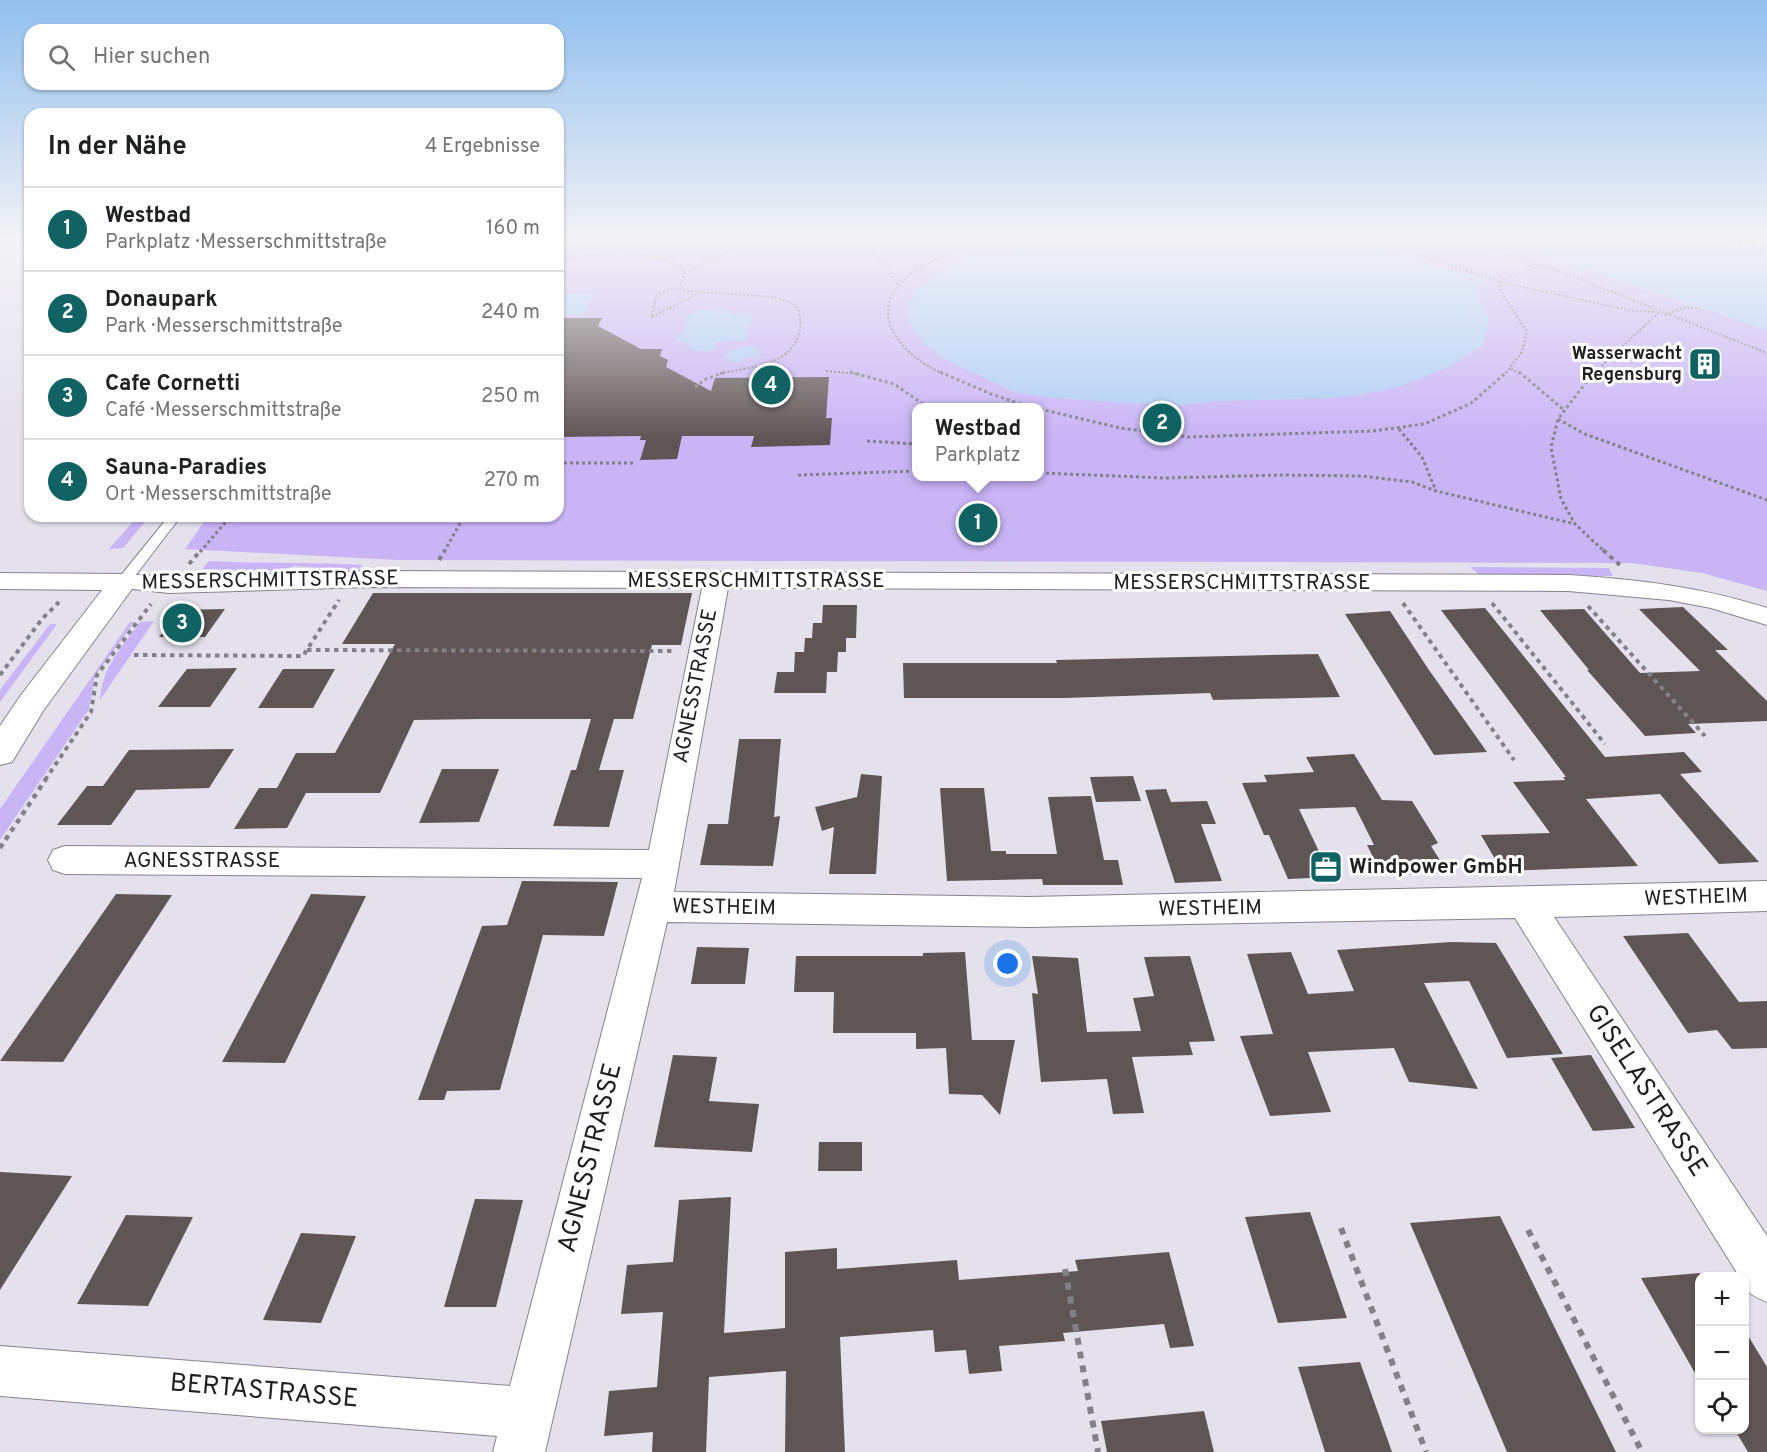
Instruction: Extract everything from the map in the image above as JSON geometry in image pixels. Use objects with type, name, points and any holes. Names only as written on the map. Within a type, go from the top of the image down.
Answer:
[{"type":"street","name":"MESSERSCHMITTSTRASSE","points":[[123,582],[169,585],[353,580],[717,579],[1568,583],[1633,585],[1691,594],[1767,617]]},
{"type":"street","name":"AGNESSTRASSE","points":[[523,1432],[663,864],[717,579]]},
{"type":"street","points":[[0,581],[123,582]]},
{"type":"street","points":[[0,753],[32,703],[123,582]]},
{"type":"street","name":"AGNESSTRASSE","points":[[65,860],[663,864]]},
{"type":"street","name":"WESTHEIM","points":[[653,907],[1029,912],[1767,896]]},
{"type":"street","name":"GISELASTRASSE","points":[[1525,903],[1767,1278]]},
{"type":"street","name":"BERTASTRASSE","points":[[0,1371],[523,1432]]},
{"type":"lane","points":[[123,582],[171,522]]},
{"type":"path","points":[[655,303],[652,317],[680,303]]},
{"type":"path","points":[[695,387],[710,377],[759,366],[783,355],[798,341],[801,319],[796,305],[790,303]]},
{"type":"path","points":[[891,303],[888,310],[889,327],[896,342],[913,356],[943,374],[1018,403]]},
{"type":"path","points":[[1044,410],[1120,428],[1188,437],[1338,433],[1424,424],[1470,404],[1511,369],[1526,342],[1527,332],[1509,303]]},
{"type":"path","points":[[1595,303],[1632,311],[1659,312]]},
{"type":"path","points":[[1637,303],[1767,353]]},
{"type":"path","points":[[1664,315],[1686,307],[1700,309]]},
{"type":"path","points":[[1633,585],[1612,556],[1575,524],[1561,499],[1551,447],[1558,419],[1599,366],[1659,312]]},
{"type":"path","points":[[1511,369],[1520,373],[1564,410]]},
{"type":"path","points":[[826,371],[854,371],[876,376],[922,403]]},
{"type":"path","points":[[1558,419],[1585,434],[1767,500]]},
{"type":"path","points":[[1398,428],[1422,458],[1436,491]]},
{"type":"path","points":[[867,441],[912,444]]},
{"type":"path","points":[[564,463],[635,463]]},
{"type":"path","points":[[798,475],[912,471]]},
{"type":"path","points":[[1044,473],[1166,478],[1280,475],[1361,476],[1412,482],[1436,491],[1575,524]]},
{"type":"path","points":[[0,848],[91,712],[100,670],[139,617],[226,522]]},
{"type":"path","points":[[438,562],[461,522]]},
{"type":"path","points":[[134,655],[303,656],[353,580]]},
{"type":"path","points":[[0,675],[42,619],[81,581]]},
{"type":"path","name":"MESSERSCHMITTSTRASSE","points":[[1389,583],[1514,760]]},
{"type":"path","points":[[1568,583],[1705,736]]},
{"type":"path","points":[[1476,584],[1605,744]]},
{"type":"path","points":[[307,650],[702,651]]},
{"type":"path","points":[[1341,1228],[1426,1452]]},
{"type":"path","points":[[1528,1230],[1642,1452]]},
{"type":"path","points":[[1065,1269],[1098,1452]]},
{"type":"shaded area","points":[[564,303],[1684,303],[1684,305],[1712,311],[1767,330],[1767,591],[1702,573],[1632,563],[399,560],[185,549],[204,522],[564,522]]},
{"type":"shaded area","points":[[133,522],[145,522],[123,548],[109,549]]},
{"type":"shaded area","points":[[209,561],[362,565],[358,570],[293,566],[284,571],[202,569]]},
{"type":"shaded area","points":[[1470,567],[1609,568],[1613,576],[1481,576]]},
{"type":"shaded area","points":[[154,621],[100,700],[105,677],[120,649],[140,622]]},
{"type":"shaded area","points":[[130,622],[134,622],[95,676],[89,709],[0,840],[0,809]]},
{"type":"shaded area","points":[[50,624],[57,624],[0,702],[0,690]]},
{"type":"water","points":[[564,303],[589,303],[582,315],[564,315]]},
{"type":"water","points":[[910,303],[1480,303],[1489,318],[1483,345],[1448,367],[1397,387],[1333,398],[1217,401],[1177,406],[1051,398],[1015,392],[947,361],[924,343],[912,327],[908,313]]},
{"type":"water","points":[[1683,303],[1767,303],[1767,330],[1712,311],[1683,305]]},
{"type":"water","points":[[707,309],[723,309],[731,312],[731,315],[753,315],[746,340],[716,342],[715,349],[702,352],[689,349],[689,344],[674,340],[686,330],[687,316]]},
{"type":"water","points":[[742,347],[758,348],[761,353],[758,357],[746,357],[741,363],[729,362],[725,357],[727,353]]},
{"type":"building","points":[[564,318],[602,318],[598,326],[641,349],[662,349],[660,356],[668,360],[666,367],[711,391],[715,378],[829,377],[826,418],[832,418],[830,445],[751,447],[754,436],[682,436],[677,459],[640,460],[646,440],[640,440],[641,436],[564,437]]},
{"type":"building","points":[[373,593],[692,593],[681,645],[652,645],[633,719],[614,719],[599,770],[624,770],[609,827],[553,826],[571,770],[576,770],[591,719],[482,719],[414,720],[380,793],[306,793],[287,828],[234,829],[259,788],[277,788],[296,753],[335,753],[395,644],[342,644]]},
{"type":"building","points":[[823,605],[857,605],[856,638],[846,638],[846,652],[838,652],[837,672],[827,672],[826,693],[774,693],[777,672],[794,672],[795,652],[804,652],[805,638],[812,638],[813,623],[822,623]]},
{"type":"building","points":[[1683,607],[1728,650],[1715,650],[1767,701],[1767,721],[1688,724],[1696,733],[1645,736],[1587,670],[1589,670],[1540,610],[1584,609],[1640,673],[1700,671],[1639,609]]},
{"type":"building","points":[[1485,608],[1605,757],[1684,752],[1702,772],[1680,774],[1759,862],[1719,864],[1660,794],[1586,799],[1638,866],[1502,871],[1481,835],[1550,833],[1513,782],[1565,780],[1563,777],[1566,777],[1441,610]]},
{"type":"building","points":[[225,609],[205,637],[159,637],[180,610]]},
{"type":"building","points":[[1390,611],[1487,752],[1434,755],[1345,614]]},
{"type":"building","points":[[1318,654],[1340,697],[1213,700],[1210,693],[1065,698],[904,698],[903,663],[1057,663],[1056,660]]},
{"type":"building","points":[[237,668],[210,707],[158,707],[187,669]]},
{"type":"building","points":[[283,669],[335,669],[313,708],[258,708]]},
{"type":"building","points":[[739,739],[781,739],[774,817],[780,816],[773,866],[700,865],[708,824],[728,824]]},
{"type":"building","points":[[234,749],[209,788],[136,790],[111,825],[57,825],[87,786],[103,786],[129,750]]},
{"type":"building","points":[[1354,754],[1382,800],[1412,801],[1438,843],[1431,846],[1448,873],[1382,875],[1367,845],[1374,845],[1355,807],[1299,809],[1331,877],[1288,879],[1269,835],[1264,835],[1242,783],[1267,782],[1264,775],[1314,772],[1306,757]]},
{"type":"building","points":[[442,769],[499,769],[479,822],[419,823]]},
{"type":"building","points":[[861,774],[882,776],[876,874],[829,874],[834,827],[822,831],[815,807],[857,797]]},
{"type":"building","points":[[1133,776],[1141,801],[1096,802],[1090,777]]},
{"type":"building","points":[[940,788],[984,788],[991,851],[1006,851],[1006,854],[1057,854],[1048,797],[1091,796],[1104,860],[1118,860],[1123,885],[1043,885],[1042,879],[947,881]]},
{"type":"building","points":[[1166,789],[1171,802],[1207,801],[1216,824],[1201,824],[1222,881],[1175,883],[1145,790]]},
{"type":"building","points":[[522,881],[618,882],[604,936],[543,935],[500,1090],[447,1091],[444,1100],[418,1100],[482,926],[507,925]]},
{"type":"building","points":[[116,894],[172,895],[63,1062],[0,1061]]},
{"type":"building","points":[[311,894],[366,896],[285,1063],[222,1062]]},
{"type":"building","points":[[1688,933],[1739,1002],[1767,1001],[1767,1048],[1732,1049],[1717,1030],[1688,1033],[1623,936]]},
{"type":"building","points":[[1451,942],[1496,943],[1563,1054],[1507,1058],[1469,981],[1424,983],[1478,1089],[1409,1082],[1394,1048],[1308,1052],[1331,1112],[1270,1116],[1240,1036],[1273,1034],[1247,954],[1291,952],[1308,994],[1354,991],[1337,950]]},
{"type":"building","points":[[697,947],[749,948],[745,984],[691,984]]},
{"type":"building","points":[[965,952],[972,1040],[1015,1040],[1000,1115],[982,1095],[949,1094],[946,1048],[916,1049],[916,1033],[833,1033],[834,992],[794,992],[796,956],[923,956],[923,953]]},
{"type":"building","points":[[1032,956],[1078,958],[1087,1032],[1141,1031],[1133,998],[1154,996],[1144,957],[1190,956],[1215,1041],[1189,1042],[1193,1055],[1132,1057],[1144,1113],[1113,1114],[1107,1079],[1041,1082],[1032,993],[1038,994]]},
{"type":"building","points":[[673,1055],[717,1057],[709,1101],[759,1104],[752,1152],[654,1147]]},
{"type":"building","points":[[1591,1055],[1635,1128],[1593,1131],[1551,1058]]},
{"type":"building","points":[[819,1142],[862,1142],[862,1171],[818,1171]]},
{"type":"building","points":[[0,1172],[72,1176],[0,1290]]},
{"type":"building","points":[[731,1197],[724,1333],[785,1328],[785,1252],[837,1248],[837,1269],[957,1260],[959,1280],[1078,1271],[1075,1260],[1169,1252],[1194,1346],[1170,1348],[1164,1324],[1063,1333],[1065,1341],[999,1346],[1002,1371],[969,1374],[966,1350],[935,1352],[933,1330],[840,1337],[845,1452],[785,1452],[786,1371],[709,1377],[706,1452],[652,1452],[653,1432],[604,1436],[609,1391],[657,1387],[663,1312],[621,1314],[627,1265],[673,1262],[679,1200]]},
{"type":"building","points":[[475,1199],[523,1200],[496,1307],[444,1307]]},
{"type":"building","points":[[1310,1212],[1347,1318],[1278,1323],[1245,1217]]},
{"type":"building","points":[[126,1215],[193,1217],[148,1306],[77,1304]]},
{"type":"building","points":[[1500,1216],[1616,1452],[1507,1452],[1410,1223]]},
{"type":"building","points":[[301,1233],[356,1236],[321,1323],[263,1320]]},
{"type":"building","points":[[1695,1273],[1695,1373],[1641,1278]]},
{"type":"building","points":[[1749,1337],[1767,1367],[1767,1452],[1748,1452],[1737,1434],[1749,1434]]},
{"type":"building","points":[[1360,1362],[1392,1452],[1325,1452],[1298,1367]]},
{"type":"building","points":[[1204,1411],[1214,1452],[1107,1452],[1101,1421]]},
{"type":"place","name":"Wasserwacht Regensburg","points":[[1705,364]]},
{"type":"place","name":"Sauna-Paradies","points":[[771,385]]},
{"type":"place","name":"Donaupark","points":[[1162,423]]},
{"type":"place","name":"Westbad","points":[[978,523]]},
{"type":"place","name":"Cafe Cornetti","points":[[182,623]]},
{"type":"place","name":"Windpower GmbH","points":[[1326,867]]}]
